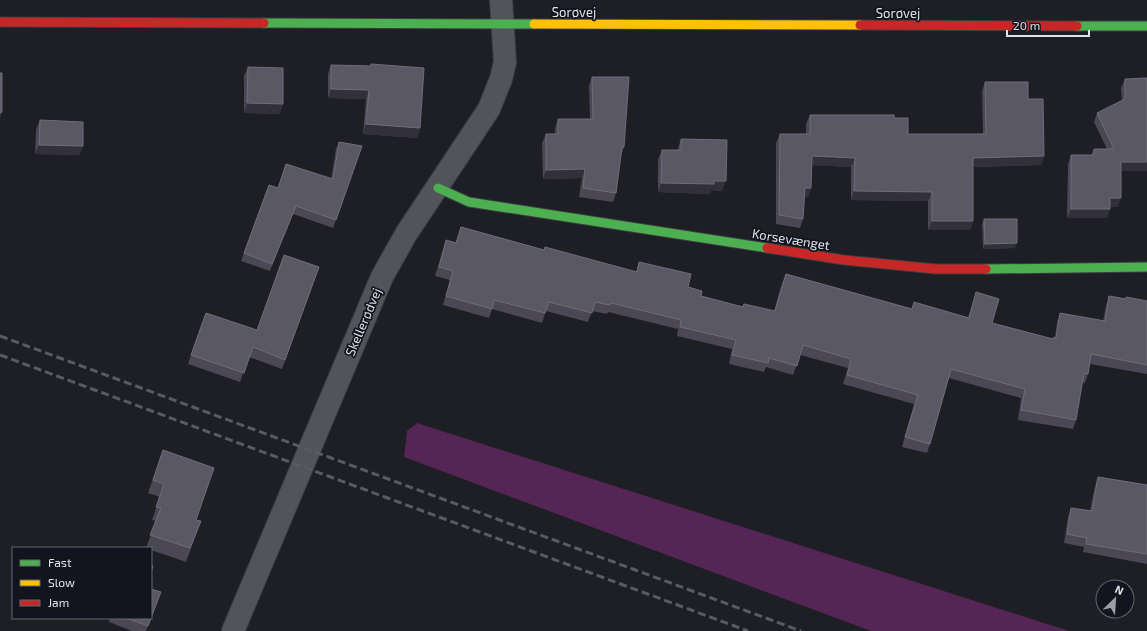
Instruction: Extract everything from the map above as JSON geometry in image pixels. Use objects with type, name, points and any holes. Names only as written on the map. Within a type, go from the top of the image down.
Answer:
[{"type":"main road","name":"Sorøvej","points":[[0,22],[502,25],[1147,26]]},
{"type":"main road","name":"Korsevænget","points":[[438,188],[469,202],[844,260],[936,269],[1147,267]]},
{"type":"street","name":"Skellerødvej","points":[[232,631],[382,277],[406,234],[438,188],[489,109],[501,79],[505,62],[501,0]]},
{"type":"shaded area","points":[[417,423],[1069,631],[871,631],[404,457],[407,431]]},
{"type":"building","points":[[371,64],[424,68],[420,128],[366,124],[369,90],[331,89],[331,65],[371,66]]},
{"type":"building","points":[[248,67],[283,68],[283,104],[247,103]]},
{"type":"building","points":[[0,73],[2,73],[2,112],[0,113]]},
{"type":"building","points":[[592,77],[629,77],[624,147],[622,147],[616,193],[583,188],[585,169],[546,170],[546,134],[558,134],[558,119],[593,119]]},
{"type":"building","points":[[1147,78],[1147,162],[1121,162],[1121,198],[1110,198],[1110,209],[1071,209],[1071,155],[1094,155],[1094,149],[1114,149],[1097,113],[1125,99],[1125,79]]},
{"type":"building","points":[[985,82],[1028,82],[1028,99],[1043,99],[1044,156],[973,158],[973,221],[932,221],[932,192],[854,191],[855,158],[812,156],[811,188],[805,188],[803,219],[779,215],[780,134],[810,134],[810,115],[894,115],[894,118],[908,118],[908,134],[986,134]]},
{"type":"building","points":[[40,120],[83,122],[83,146],[39,145]]},
{"type":"building","points":[[681,139],[727,140],[726,181],[714,181],[714,184],[661,183],[662,150],[681,150]]},
{"type":"building","points":[[339,142],[362,146],[336,220],[296,206],[272,264],[244,253],[269,185],[278,188],[286,164],[333,179]]},
{"type":"building","points":[[984,219],[1017,219],[1017,243],[985,244]]},
{"type":"building","points":[[461,227],[544,250],[545,247],[637,272],[639,262],[691,274],[688,287],[702,291],[701,296],[743,307],[744,304],[775,311],[786,274],[912,309],[914,302],[969,318],[976,292],[999,299],[992,323],[1053,339],[1054,337],[1056,338],[1060,313],[1105,321],[1109,296],[1126,299],[1126,297],[1147,301],[1147,365],[1091,354],[1088,374],[1084,373],[1076,420],[1021,410],[1025,389],[951,369],[930,444],[905,437],[918,395],[847,375],[851,359],[803,345],[797,366],[769,358],[768,363],[732,355],[736,340],[680,327],[681,320],[611,303],[610,305],[595,302],[592,313],[549,302],[545,313],[494,300],[492,309],[446,296],[453,271],[439,267],[446,240],[456,243]]},
{"type":"building","points":[[284,255],[319,267],[285,360],[253,347],[244,373],[191,355],[206,313],[257,330]]},
{"type":"building","points":[[163,450],[214,468],[196,520],[201,521],[190,548],[150,535],[161,508],[156,507],[164,484],[153,480]]},
{"type":"building","points":[[1098,477],[1147,485],[1147,554],[1086,544],[1087,538],[1067,534],[1071,508],[1092,511]]},
{"type":"building","points":[[152,589],[161,592],[152,615]]},
{"type":"building","points":[[129,619],[151,619],[148,626]]},
{"type":"railway","points":[[0,336],[801,631]]},
{"type":"railway","points":[[0,355],[748,631]]},
{"type":"traffic: fast","points":[[264,23],[534,24]]},
{"type":"traffic: fast","points":[[1077,26],[1147,26]]},
{"type":"traffic: fast","points":[[438,188],[469,202],[767,248]]},
{"type":"traffic: fast","points":[[986,269],[1147,267]]},
{"type":"traffic: slow","points":[[534,24],[860,25]]},
{"type":"traffic: jam","points":[[0,22],[264,23]]},
{"type":"traffic: jam","points":[[860,25],[1077,26]]},
{"type":"traffic: jam","points":[[767,248],[844,260],[936,269],[986,269]]}]
